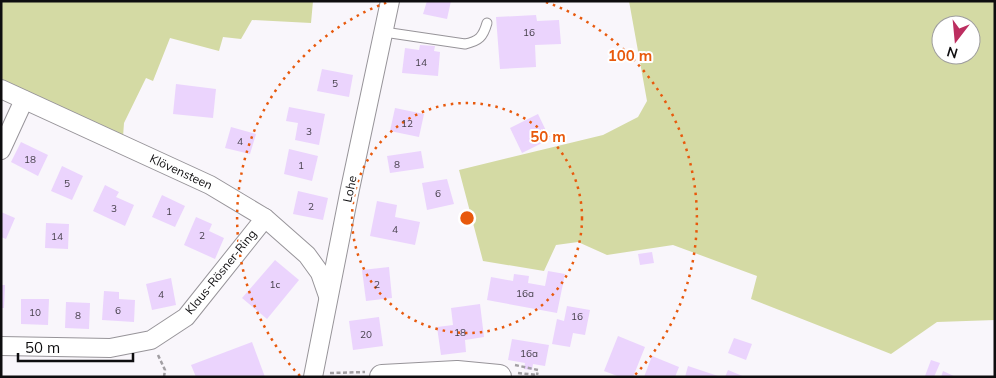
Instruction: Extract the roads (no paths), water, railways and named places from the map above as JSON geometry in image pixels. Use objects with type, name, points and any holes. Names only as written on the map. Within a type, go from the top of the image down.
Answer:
[{"type":"main road","points":[[377,374],[499,374]]},
{"type":"street","name":"Lohe","points":[[319,374],[328,296],[390,1]]},
{"type":"street","name":"Klövensteen","points":[[1,89],[210,185],[264,218],[307,255],[320,273],[328,296]]},
{"type":"street","points":[[1,150],[24,100]]},
{"type":"street","name":"Klaus-Rösner-Ring","points":[[1,346],[110,348],[151,340],[186,317],[264,218]]},
{"type":"lane","points":[[384,32],[465,44],[477,41],[483,36],[487,23]]}]
